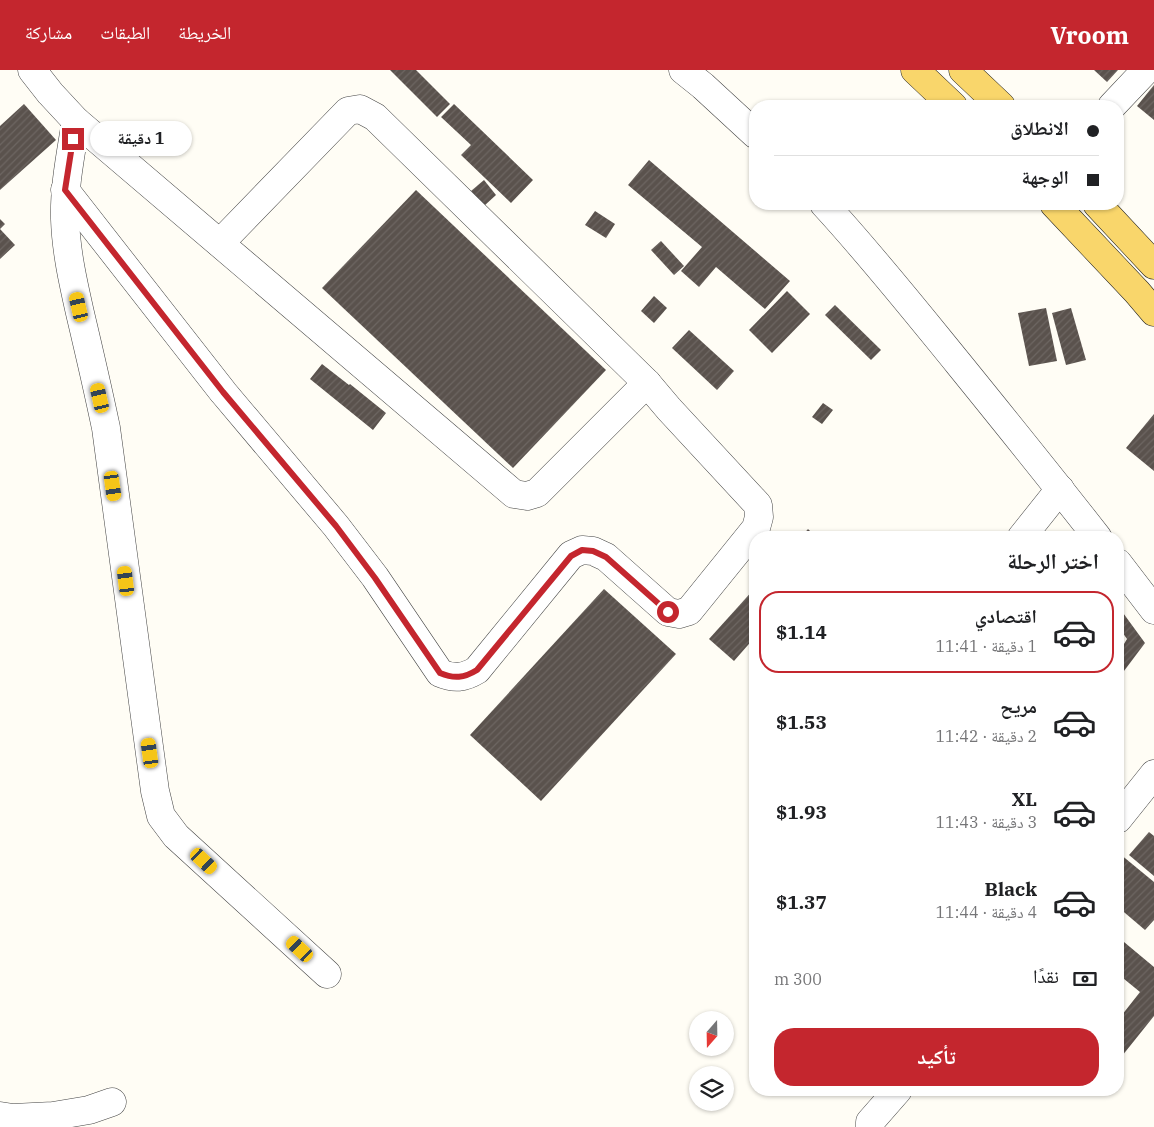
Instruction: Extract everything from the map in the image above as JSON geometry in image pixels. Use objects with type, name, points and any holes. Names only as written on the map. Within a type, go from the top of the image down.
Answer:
[{"type":"main road","points":[[915,70],[947,100]]},
{"type":"main road","points":[[963,70],[995,100]]},
{"type":"main road","points":[[1060,210],[1154,312]]},
{"type":"main road","points":[[1103,210],[1154,264]]},
{"type":"street","points":[[32,70],[76,121],[514,494],[527,496],[537,493],[647,384]]},
{"type":"street","points":[[683,70],[749,129]]},
{"type":"street","points":[[1118,100],[1146,70]]},
{"type":"street","points":[[220,243],[348,111],[360,109],[375,117],[647,384],[758,505],[760,517],[754,531]]},
{"type":"street","points":[[76,121],[65,190],[66,242],[106,428],[155,791],[162,816],[176,836],[327,974]]},
{"type":"street","points":[[65,190],[223,392],[336,526],[375,578],[440,673],[449,677],[468,676],[477,670],[571,556],[582,550],[593,551],[606,557],[668,612],[679,614],[690,611],[749,537]]},
{"type":"street","points":[[830,210],[858,240],[1093,531]]},
{"type":"street","points":[[1027,531],[1060,489]]},
{"type":"street","points":[[1124,571],[1154,610]]},
{"type":"street","points":[[1124,812],[1154,774]]},
{"type":"street","points":[[869,1125],[893,1096]]},
{"type":"street","points":[[0,1116],[13,1118],[52,1116],[90,1110],[112,1102]]},
{"type":"building","points":[[390,70],[416,70],[450,104],[437,117]]},
{"type":"building","points":[[1094,70],[1118,70],[1107,82]]},
{"type":"building","points":[[1154,85],[1154,120],[1137,106]]},
{"type":"building","points":[[24,104],[56,140],[0,190],[0,126]]},
{"type":"building","points":[[454,104],[533,180],[511,203],[461,155],[471,145],[441,117]]},
{"type":"building","points":[[649,160],[790,281],[765,309],[716,267],[699,287],[681,271],[702,247],[628,185]]},
{"type":"building","points":[[484,180],[496,195],[484,206],[471,191]]},
{"type":"building","points":[[416,190],[606,370],[513,468],[322,288]]},
{"type":"building","points":[[595,211],[615,224],[606,238],[585,225]]},
{"type":"building","points":[[0,219],[5,224],[0,229]]},
{"type":"building","points":[[0,229],[15,245],[0,259]]},
{"type":"building","points":[[661,241],[684,266],[674,275],[651,250]]},
{"type":"building","points":[[787,291],[810,314],[772,353],[749,330]]},
{"type":"building","points":[[654,296],[667,308],[654,323],[641,311]]},
{"type":"building","points":[[835,305],[881,350],[871,360],[825,315]]},
{"type":"building","points":[[1046,308],[1057,361],[1029,366],[1018,313]]},
{"type":"building","points":[[1071,308],[1086,360],[1066,365],[1052,313]]},
{"type":"building","points":[[689,330],[734,371],[717,390],[672,348]]},
{"type":"building","points":[[322,364],[386,413],[373,430],[310,379]]},
{"type":"building","points":[[823,403],[833,410],[822,424],[812,417]]},
{"type":"building","points":[[1154,414],[1154,471],[1126,448]]},
{"type":"building","points":[[604,589],[676,654],[541,801],[470,735]]},
{"type":"building","points":[[749,595],[749,644],[734,661],[709,639]]},
{"type":"building","points":[[1124,614],[1145,643],[1124,671],[1124,644],[1127,639],[1124,635]]},
{"type":"building","points":[[1149,832],[1154,836],[1154,876],[1129,855]]},
{"type":"building","points":[[1124,857],[1154,882],[1154,920],[1145,930],[1124,912]]},
{"type":"building","points":[[1124,942],[1154,967],[1154,1016],[1124,1054],[1124,1012],[1140,992],[1124,979]]},
{"type":"route","points":[[73,139],[65,190],[223,392],[336,526],[375,578],[440,673],[449,677],[462,677],[468,676],[477,670],[571,556],[582,550],[593,551],[606,557],[668,612]]}]
